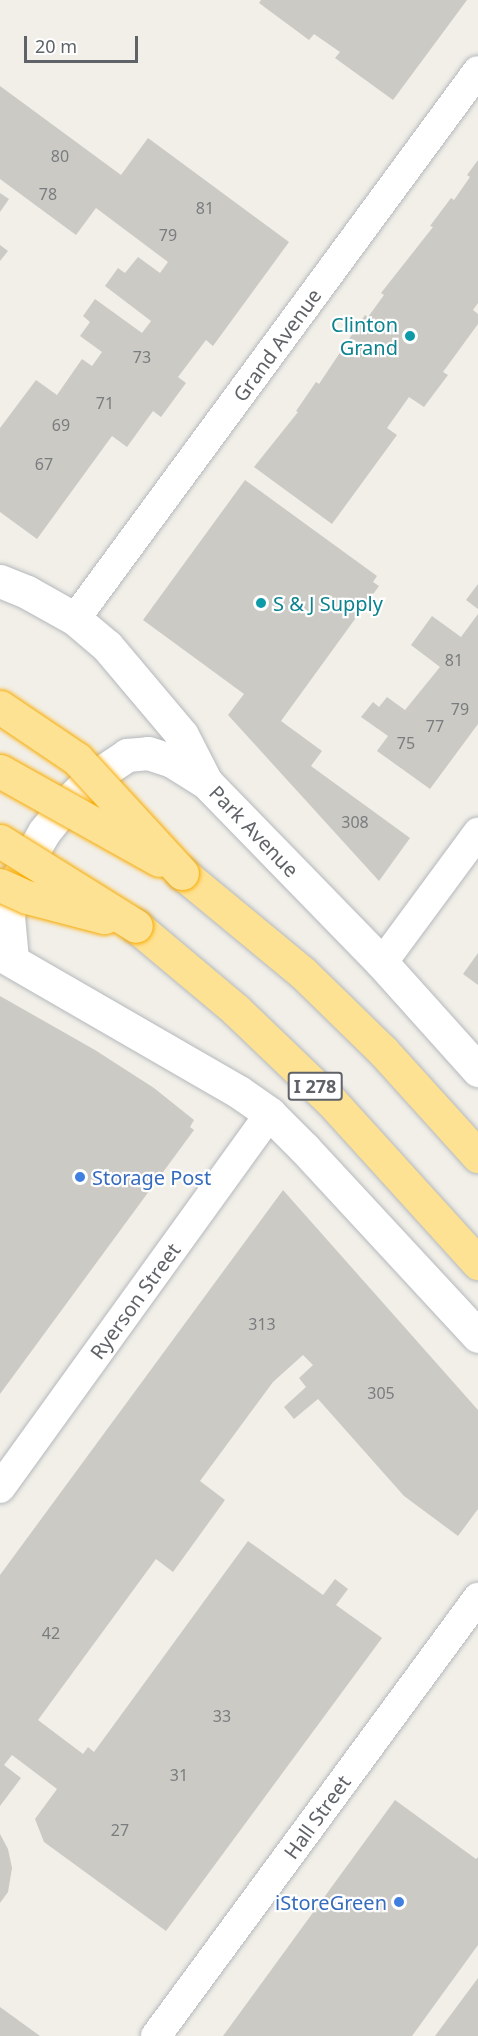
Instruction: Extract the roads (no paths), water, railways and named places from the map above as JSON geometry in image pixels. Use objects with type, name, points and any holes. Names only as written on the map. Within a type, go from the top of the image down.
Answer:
[{"type":"highway","points":[[0,707],[77,759],[182,873],[303,973],[383,1051],[478,1156]]},
{"type":"highway","points":[[0,771],[182,873]]},
{"type":"highway","name":"I 278","points":[[0,841],[136,926],[236,1010],[331,1101],[478,1263]]},
{"type":"highway","points":[[0,885],[27,897],[136,926]]},
{"type":"main road","name":"Park Avenue","points":[[0,581],[27,592],[75,619],[107,646],[182,735],[206,782],[382,963],[478,1070]]},
{"type":"main road","points":[[206,782],[172,761],[148,753],[127,755],[90,780],[68,802],[44,832],[17,879],[8,916],[4,950],[239,1092],[270,1114],[478,1336]]},
{"type":"street","name":"Grand Avenue","points":[[75,619],[478,71]]},
{"type":"street","points":[[382,963],[478,833]]},
{"type":"street","name":"Ryerson Street","points":[[0,1488],[270,1114]]},
{"type":"street","name":"Hall Street","points":[[156,2036],[478,1598]]},
{"type":"place","name":"Clinton Grand","points":[[410,336]]},
{"type":"place","name":"S & J Supply","points":[[261,603]]},
{"type":"place","name":"Storage Post","points":[[80,1177]]},
{"type":"place","name":"iStoreGreen","points":[[399,1902]]}]
